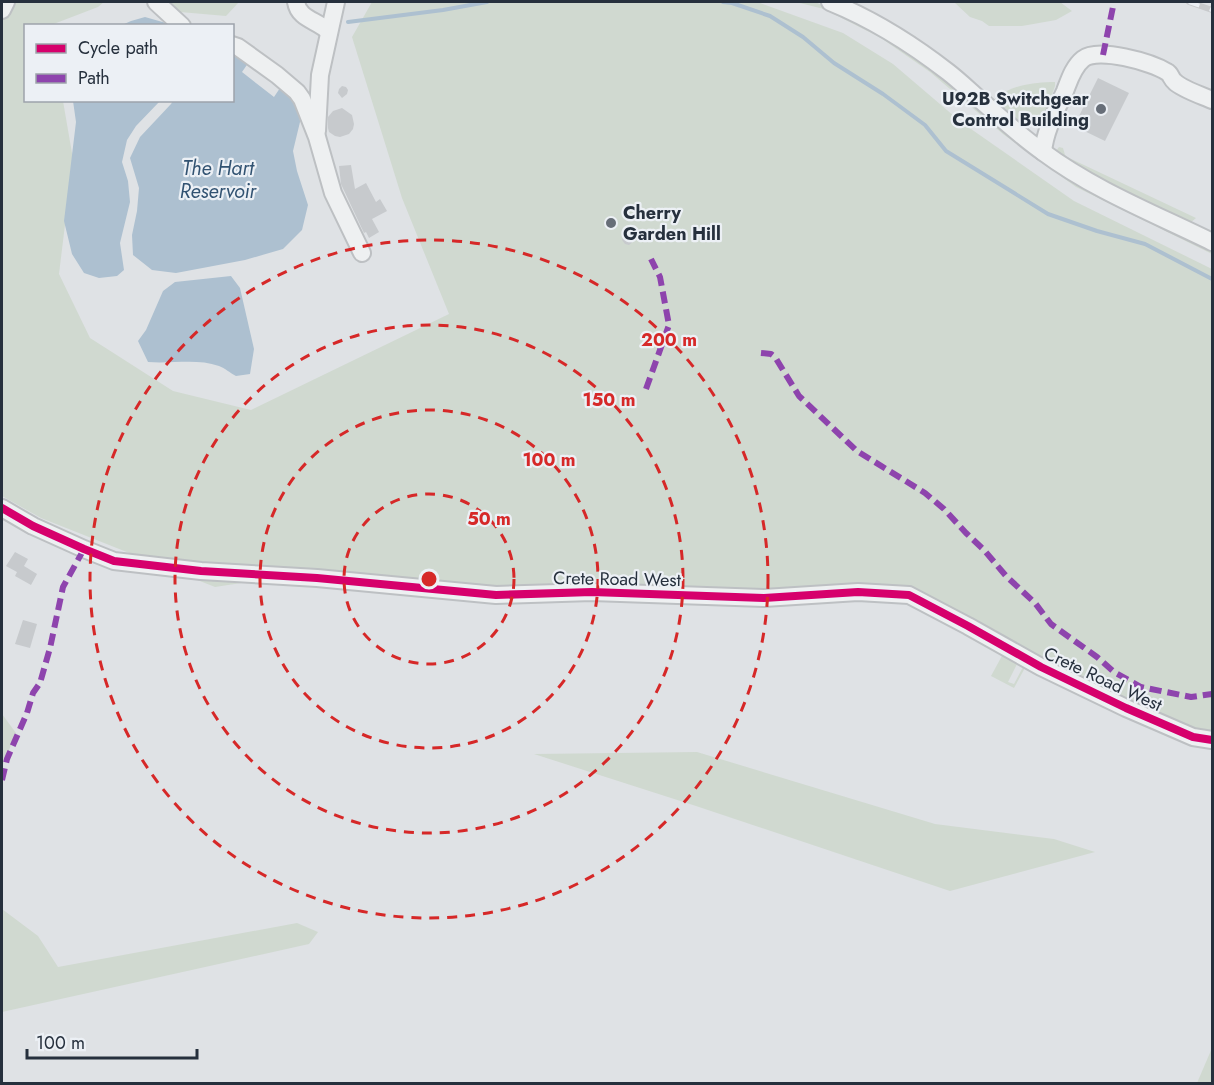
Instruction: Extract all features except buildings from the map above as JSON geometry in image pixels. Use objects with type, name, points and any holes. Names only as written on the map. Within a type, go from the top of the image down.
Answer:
[{"type":"street","points":[[2,10],[6,2]]},
{"type":"street","points":[[156,2],[180,24]]},
{"type":"street","points":[[296,2],[305,17],[326,28],[329,32]]},
{"type":"street","points":[[317,137],[320,75],[336,2]]},
{"type":"street","points":[[830,2],[912,46],[950,73],[987,107],[1072,172],[1212,242]]},
{"type":"street","points":[[234,46],[277,75],[302,99],[317,137],[333,192],[362,253]]},
{"type":"street","points":[[1043,152],[1044,140],[1072,74],[1085,57],[1103,55],[1146,62],[1168,72],[1176,83],[1212,100]]},
{"type":"street","name":"Crete Road West","points":[[2,508],[33,526],[114,561],[201,571],[317,578],[495,595],[592,592],[764,598],[858,592],[909,596],[1041,667],[1126,708],[1193,737],[1212,740]]},
{"type":"shaded area","points":[[2,2],[104,2],[98,7],[54,24],[24,24],[24,102],[63,102],[73,159],[59,274],[90,338],[173,391],[251,410],[449,314],[402,198],[352,37],[372,2],[760,3],[843,33],[893,64],[961,122],[1074,201],[1212,269],[1212,736],[1151,716],[919,594],[483,589],[314,572],[215,587],[41,518],[2,496]]},
{"type":"shaded area","points":[[167,2],[239,2],[226,16],[180,12]]},
{"type":"shaded area","points":[[796,2],[815,2],[850,17],[889,40],[942,75],[1021,144],[1212,248],[1212,254],[1076,187],[1003,134],[930,72],[881,38],[824,9]]},
{"type":"shaded area","points":[[947,2],[1060,2],[1072,11],[1056,20],[1022,26],[989,26],[970,17],[955,3]]},
{"type":"shaded area","points":[[1055,82],[1043,118],[1023,125],[995,99],[1022,86]]},
{"type":"shaded area","points":[[1059,147],[1063,148],[1067,157],[1196,218],[1190,223],[1093,177],[1056,151]]},
{"type":"shaded area","points":[[1003,654],[1018,662],[1008,682],[1014,684],[1024,665],[1026,666],[1014,688],[991,676]]},
{"type":"shaded area","points":[[2,714],[16,733],[2,767]]},
{"type":"shaded area","points":[[697,752],[935,824],[1054,839],[1095,852],[950,891],[534,754]]},
{"type":"shaded area","points":[[2,909],[38,936],[58,967],[297,923],[318,932],[309,944],[2,1012]]},
{"type":"shaded area","points":[[1212,1048],[1212,1083],[1197,1083]]},
{"type":"water","points":[[145,17],[168,24],[124,24]]},
{"type":"water","name":"The Hart Reservoir","points":[[234,53],[251,59],[242,72],[274,97],[282,85],[299,102],[300,122],[293,151],[308,205],[302,230],[283,249],[245,260],[176,273],[152,270],[133,255],[132,235],[139,188],[130,158],[140,137],[172,102],[234,102]]},
{"type":"water","points":[[73,102],[159,102],[136,126],[127,140],[122,162],[128,181],[130,202],[120,243],[124,270],[117,276],[99,278],[84,273],[72,254],[64,221],[76,122]]},
{"type":"water","points":[[231,276],[240,288],[254,349],[250,374],[236,376],[221,367],[202,362],[148,362],[138,341],[146,330],[163,291],[175,282]]},
{"type":"waterway","points":[[348,22],[487,2]]},
{"type":"waterway","points":[[723,2],[770,16],[803,37],[834,63],[883,94],[925,125],[946,151],[1048,214],[1145,244],[1212,279]]},
{"type":"railway","points":[[1189,2],[1212,10]]},
{"type":"marked path","points":[[1103,55],[1114,2]]},
{"type":"marked path","points":[[646,389],[669,325],[660,277],[651,259]]},
{"type":"marked path","points":[[761,353],[775,357],[799,396],[857,451],[925,493],[944,509],[1006,576],[1035,603],[1051,624],[1114,672],[1141,687],[1191,697],[1212,694]]},
{"type":"marked path","points":[[2,780],[7,759],[33,693],[40,683],[63,587],[84,549]]},
{"type":"cycle path","points":[[2,508],[33,526],[114,561],[201,571],[317,578],[496,595],[592,592],[764,598],[858,592],[909,595],[1041,667],[1126,708],[1193,737],[1212,740]]},
{"type":"place","name":"U92B Switchgear Control Building","points":[[1101,109]]},
{"type":"place","name":"Cherry Garden Hill","points":[[611,223]]}]
